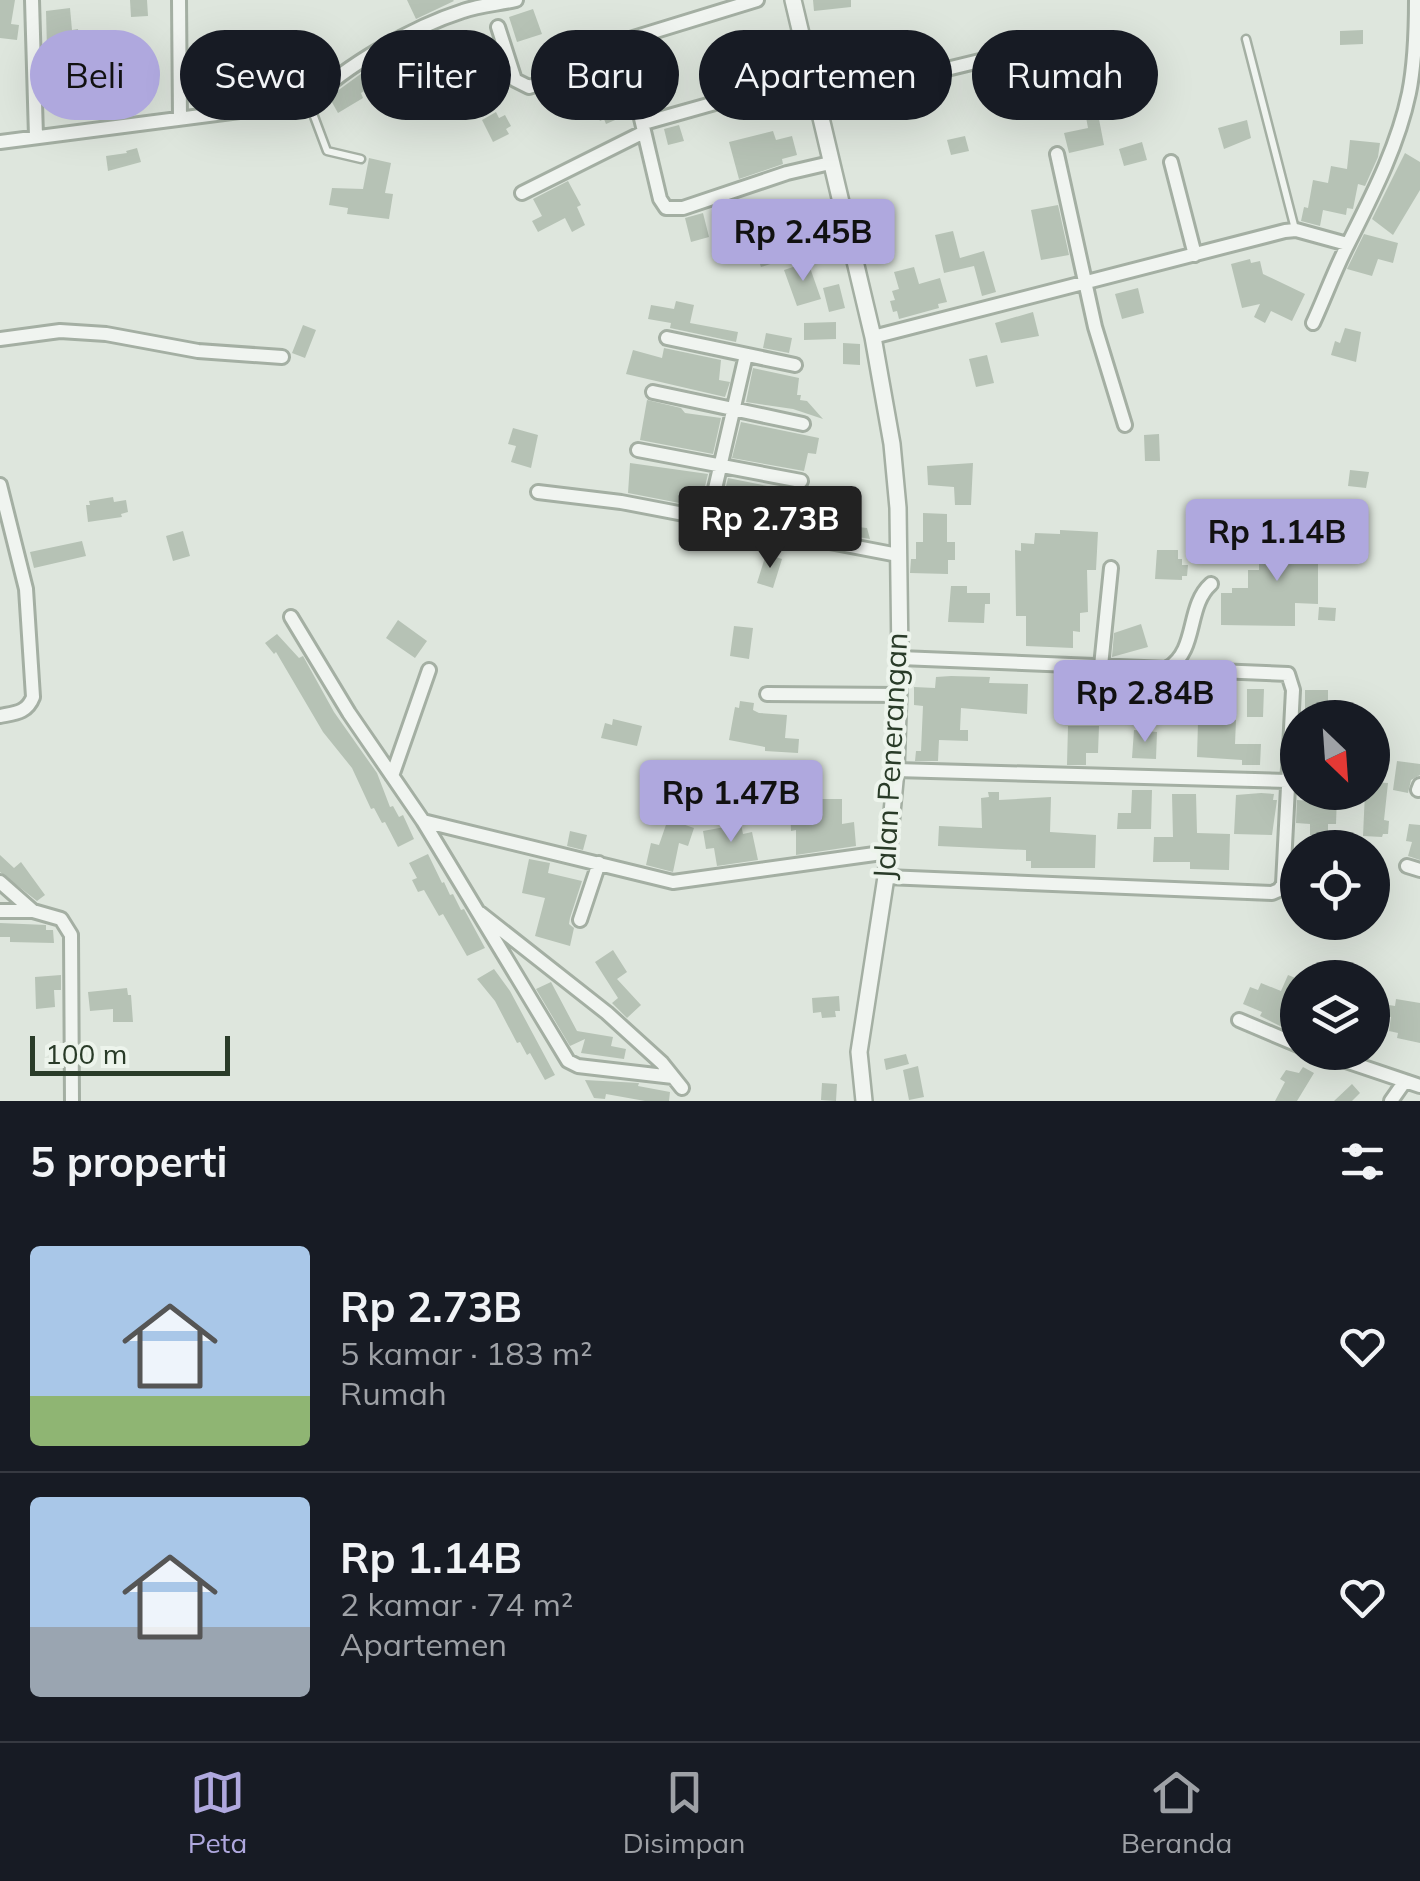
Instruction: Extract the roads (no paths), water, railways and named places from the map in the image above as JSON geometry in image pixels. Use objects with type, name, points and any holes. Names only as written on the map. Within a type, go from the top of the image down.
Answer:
[{"type":"street","points":[[32,0],[36,136]]},
{"type":"street","points":[[0,142],[180,119],[179,0]]},
{"type":"street","points":[[341,75],[436,23],[472,8],[516,0]]},
{"type":"street","points":[[661,30],[757,0]]},
{"type":"street","name":"Jalan Penerangan","points":[[793,0],[800,30]]},
{"type":"street","points":[[1313,322],[1374,194],[1409,94],[1416,0]]},
{"type":"street","points":[[498,27],[514,80],[531,87]]},
{"type":"street","points":[[522,193],[644,128],[699,111]]},
{"type":"street","points":[[642,120],[660,200],[666,208],[682,208],[830,163]]},
{"type":"street","name":"Jalan Penerangan","points":[[820,120],[872,337],[895,468],[900,658],[896,770],[886,876],[859,1052],[864,1101]]},
{"type":"street","points":[[1057,154],[1101,350],[1125,425]]},
{"type":"street","points":[[1170,162],[1195,255]]},
{"type":"street","points":[[872,337],[1296,230],[1347,244]]},
{"type":"street","points":[[0,340],[60,331],[106,334],[198,351],[282,357]]},
{"type":"street","points":[[666,338],[796,365]]},
{"type":"street","points":[[708,520],[746,355]]},
{"type":"street","points":[[652,392],[803,424]]},
{"type":"street","points":[[638,450],[802,481]]},
{"type":"street","points":[[0,485],[26,589],[33,697],[20,712],[0,716]]},
{"type":"street","points":[[538,492],[621,502],[898,556]]},
{"type":"street","points":[[1101,666],[1111,568]]},
{"type":"street","points":[[1168,668],[1183,656],[1200,596],[1211,584]]},
{"type":"street","points":[[291,617],[349,713],[423,821],[478,912],[570,1063],[678,1082],[607,1013],[478,912]]},
{"type":"street","points":[[900,658],[1288,674],[1292,700]]},
{"type":"street","points":[[392,776],[429,670]]},
{"type":"street","points":[[767,694],[899,695]]},
{"type":"street","points":[[896,770],[1280,780]]},
{"type":"street","points":[[886,876],[1277,892],[1283,884],[1285,810]]},
{"type":"street","points":[[423,821],[673,882],[889,852]]},
{"type":"street","points":[[580,920],[599,863]]},
{"type":"street","points":[[0,882],[32,911]]},
{"type":"street","points":[[0,911],[56,916],[72,935],[72,1101]]},
{"type":"street","points":[[1239,1020],[1280,1037]]},
{"type":"street","points":[[1372,1070],[1420,1086]]},
{"type":"street","points":[[1391,1101],[1404,1081]]},
{"type":"lane","points":[[1246,39],[1296,230]]},
{"type":"lane","points":[[316,120],[327,151],[361,159]]}]
